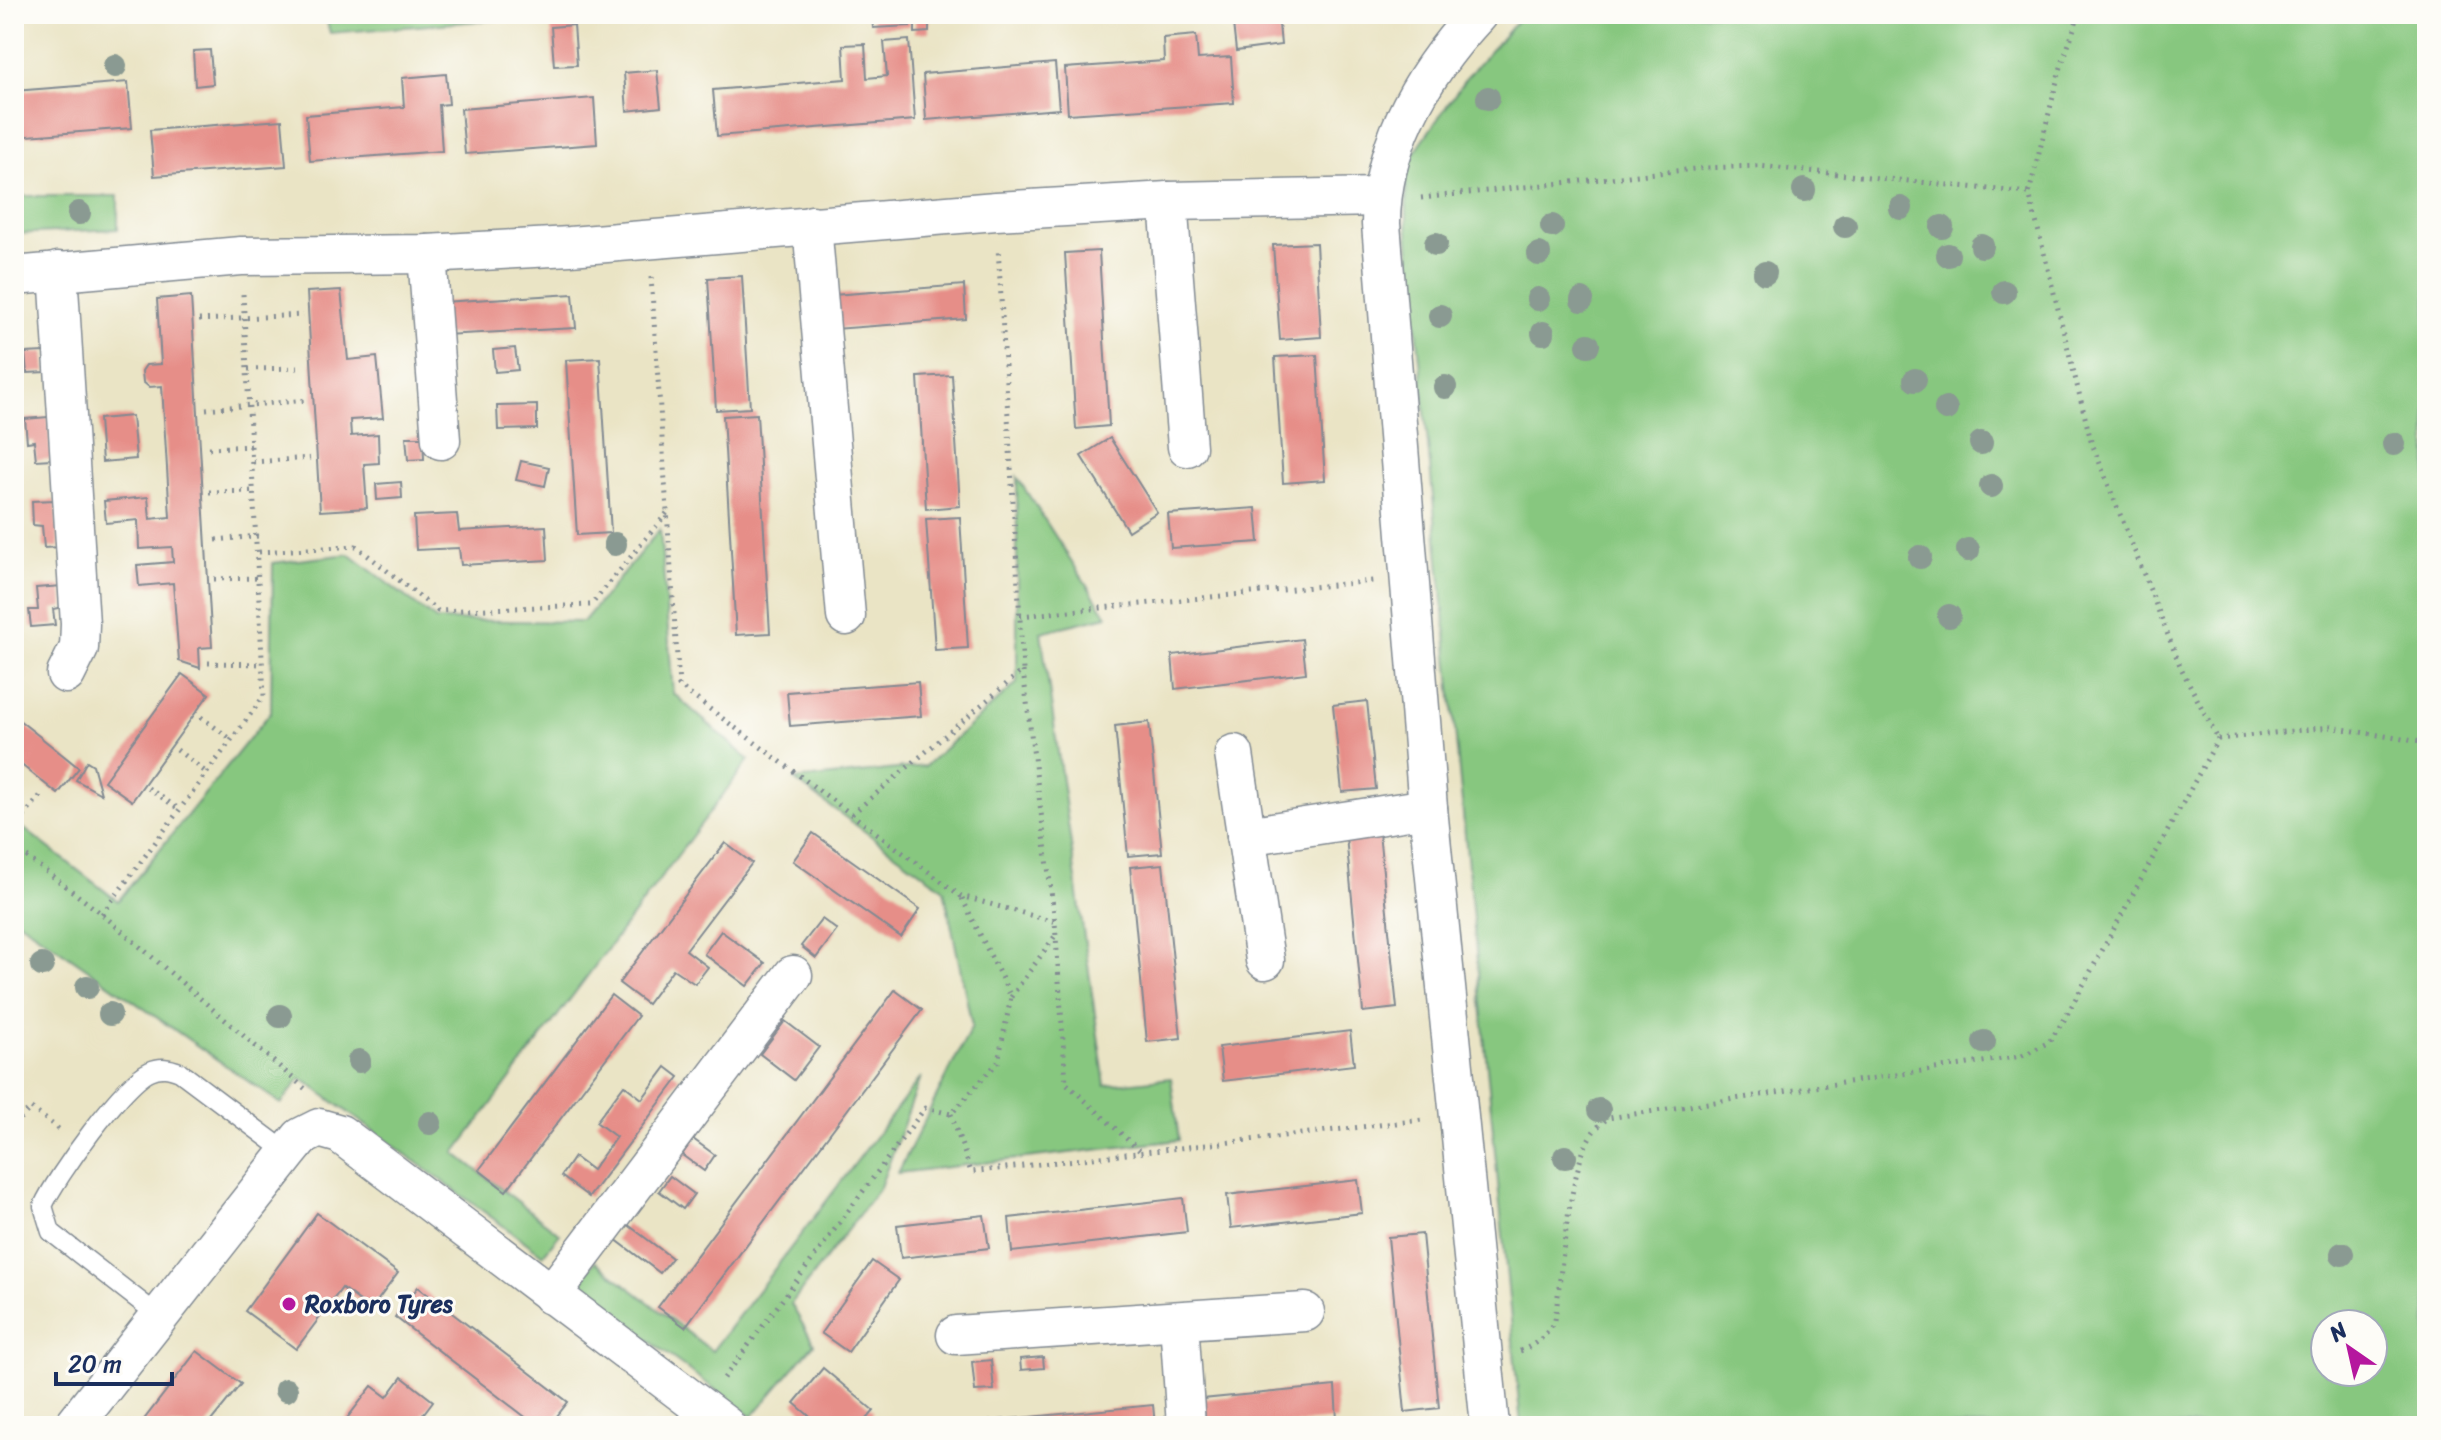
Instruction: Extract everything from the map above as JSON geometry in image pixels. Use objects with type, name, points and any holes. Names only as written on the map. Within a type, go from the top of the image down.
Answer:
[{"type":"street","points":[[1478,14],[1444,55],[1401,125],[1389,159],[1381,197],[1381,224],[1428,808],[1490,1426]]},
{"type":"street","points":[[14,276],[241,256],[427,254],[1168,201],[1381,197]]},
{"type":"street","points":[[1168,201],[1187,447]]},
{"type":"street","points":[[812,225],[846,616]]},
{"type":"street","points":[[427,254],[441,440]]},
{"type":"street","points":[[58,271],[80,624],[79,648],[66,674]]},
{"type":"street","points":[[1234,754],[1265,960]]},
{"type":"street","points":[[1246,836],[1428,808]]},
{"type":"street","points":[[551,1295],[793,975]]},
{"type":"street","points":[[73,1426],[301,1137],[319,1128],[340,1134],[714,1417]]},
{"type":"street","points":[[956,1335],[1305,1312]]},
{"type":"street","points":[[1179,1321],[1186,1426]]},
{"type":"lane","points":[[159,1316],[51,1232],[43,1206],[82,1147],[131,1084],[150,1071],[166,1067],[180,1072],[288,1153]]},
{"type":"path","points":[[2079,14],[2059,73],[2029,193],[2091,441],[2181,668],[2218,739]]},
{"type":"path","points":[[1381,197],[1422,198],[1704,168],[1758,166],[2029,193]]},
{"type":"path","points":[[996,211],[1023,670],[1055,922],[1066,1083],[1141,1152]]},
{"type":"path","points":[[648,240],[679,686],[961,896],[1055,922]]},
{"type":"path","points":[[102,914],[264,696],[259,552],[241,256]]},
{"type":"path","points":[[199,320],[303,315]]},
{"type":"path","points":[[248,369],[300,368]]},
{"type":"path","points":[[206,409],[308,400]]},
{"type":"path","points":[[209,448],[252,446]]},
{"type":"path","points":[[253,462],[310,458]]},
{"type":"path","points":[[209,492],[255,491]]},
{"type":"path","points":[[259,552],[356,546],[438,611],[591,605],[668,512]]},
{"type":"path","points":[[216,540],[258,536]]},
{"type":"path","points":[[1020,616],[1410,577]]},
{"type":"path","points":[[214,579],[260,578]]},
{"type":"path","points":[[208,663],[263,664]]},
{"type":"path","points":[[852,814],[1023,670]]},
{"type":"path","points":[[201,717],[232,740]]},
{"type":"path","points":[[2218,739],[2330,727],[2427,743]]},
{"type":"path","points":[[1485,1365],[1535,1345],[1547,1334],[1555,1320],[1573,1193],[1593,1132],[1608,1118],[2022,1056],[2049,1042],[2218,739]]},
{"type":"path","points":[[177,750],[207,773]]},
{"type":"path","points":[[148,788],[179,809]]},
{"type":"path","points":[[14,829],[40,796]]},
{"type":"path","points":[[14,847],[102,914],[312,1094]]},
{"type":"path","points":[[961,896],[1011,997]]},
{"type":"path","points":[[951,1114],[998,1062],[1011,997],[1056,936]]},
{"type":"path","points":[[14,1124],[31,1108],[82,1147]]},
{"type":"path","points":[[714,1417],[925,1108],[951,1114]]},
{"type":"path","points":[[951,1114],[971,1172],[1458,1116]]},
{"type":"green space","points":[[325,14],[566,14],[330,33]]},
{"type":"green space","points":[[1523,14],[2427,14],[2427,1426],[1521,1426],[1407,223],[1406,176],[1414,153],[1467,77]]},
{"type":"green space","points":[[14,196],[118,196],[118,229],[14,234]]},
{"type":"green space","points":[[1017,477],[1107,616],[1041,632],[1105,1085],[1171,1078],[1179,1140],[898,1173],[972,1026],[944,889],[794,780],[925,766],[1017,683]]},
{"type":"green space","points":[[660,529],[673,693],[749,760],[455,1153],[560,1234],[543,1255],[301,1078],[281,1104],[14,918],[14,821],[118,901],[271,712],[273,563],[349,554],[436,620],[583,622]]},
{"type":"green space","points":[[921,1077],[880,1187],[791,1304],[814,1344],[752,1417],[577,1287],[595,1261],[712,1351]]},
{"type":"building","points":[[872,14],[910,14],[910,26],[873,28]]},
{"type":"building","points":[[1055,14],[1074,14],[1075,21],[1055,22]]},
{"type":"building","points":[[1232,14],[1278,14],[1281,45],[1236,51]]},
{"type":"building","points":[[915,16],[929,16],[929,32],[915,33]]},
{"type":"building","points":[[574,25],[577,65],[554,66],[551,27]]},
{"type":"building","points":[[1196,35],[1198,59],[1231,57],[1234,103],[1068,114],[1065,68],[1164,61],[1163,38]]},
{"type":"building","points":[[909,40],[915,120],[717,136],[713,90],[845,79],[843,45],[865,44],[867,78],[887,76],[884,42]]},
{"type":"building","points":[[210,50],[213,84],[195,86],[193,51]]},
{"type":"building","points":[[1055,63],[1059,109],[926,120],[923,74]]},
{"type":"building","points":[[657,70],[661,107],[627,111],[624,73]]},
{"type":"building","points":[[446,74],[449,104],[439,105],[442,151],[310,161],[306,115],[404,107],[402,78]]},
{"type":"building","points":[[128,82],[132,128],[14,137],[14,91]]},
{"type":"building","points":[[594,98],[597,144],[465,154],[461,109]]},
{"type":"building","points":[[282,120],[286,166],[154,176],[150,130]]},
{"type":"building","points":[[1316,243],[1321,337],[1280,340],[1273,245]]},
{"type":"building","points":[[1099,251],[1109,426],[1076,429],[1065,253]]},
{"type":"building","points":[[742,276],[750,408],[716,410],[708,278]]},
{"type":"building","points":[[964,285],[966,319],[835,329],[833,295]]},
{"type":"building","points":[[341,290],[348,360],[377,357],[383,418],[350,420],[351,436],[378,434],[379,463],[364,464],[367,508],[320,511],[307,292]]},
{"type":"building","points":[[573,294],[576,328],[444,335],[442,302]]},
{"type":"building","points":[[191,296],[212,647],[199,648],[200,668],[179,661],[173,583],[139,586],[137,565],[173,562],[172,547],[139,549],[138,520],[106,523],[104,501],[148,497],[150,519],[170,517],[162,386],[149,387],[143,382],[142,371],[146,365],[161,364],[157,299]]},
{"type":"building","points":[[21,310],[22,337],[14,338],[14,311]]},
{"type":"building","points":[[515,348],[518,370],[495,372],[493,350]]},
{"type":"building","points":[[44,352],[46,372],[27,373],[25,353]]},
{"type":"building","points":[[1317,355],[1325,480],[1283,483],[1275,357]]},
{"type":"building","points":[[600,358],[611,533],[577,535],[566,360]]},
{"type":"building","points":[[952,375],[960,506],[926,509],[918,377]]},
{"type":"building","points":[[537,405],[537,429],[498,430],[497,406]]},
{"type":"building","points":[[757,414],[770,633],[736,635],[723,416]]},
{"type":"building","points":[[132,416],[136,459],[102,462],[99,419]]},
{"type":"building","points":[[48,417],[51,459],[36,460],[34,441],[27,442],[25,419]]},
{"type":"building","points":[[406,437],[423,437],[424,459],[408,460]]},
{"type":"building","points":[[1110,438],[1157,512],[1128,531],[1081,456]]},
{"type":"building","points":[[521,461],[549,467],[545,486],[516,480]]},
{"type":"building","points":[[401,482],[402,498],[377,500],[376,484]]},
{"type":"building","points":[[55,500],[59,547],[44,548],[42,526],[33,525],[32,501]]},
{"type":"building","points":[[1256,508],[1259,542],[1171,548],[1168,514]]},
{"type":"building","points":[[457,514],[459,531],[546,526],[548,560],[461,565],[459,548],[416,550],[414,516]]},
{"type":"building","points":[[960,517],[968,648],[935,650],[926,519]]},
{"type":"building","points":[[62,586],[63,607],[53,609],[55,625],[31,627],[29,610],[38,610],[36,588]]},
{"type":"building","points":[[1302,639],[1306,673],[1175,689],[1172,655]]},
{"type":"building","points":[[182,674],[209,694],[132,801],[104,781]]},
{"type":"building","points":[[918,682],[921,716],[790,726],[787,692]]},
{"type":"building","points":[[1367,701],[1376,789],[1342,792],[1333,705]]},
{"type":"building","points":[[14,716],[79,768],[58,794],[14,759]]},
{"type":"building","points":[[1149,722],[1162,853],[1128,856],[1115,726]]},
{"type":"building","points":[[87,761],[93,765],[101,794],[76,780]]},
{"type":"building","points":[[813,833],[920,909],[901,937],[793,861]]},
{"type":"building","points":[[1379,833],[1397,1008],[1363,1012],[1346,837]]},
{"type":"building","points":[[725,843],[752,863],[686,950],[708,967],[695,984],[673,969],[647,1004],[619,983]]},
{"type":"building","points":[[1163,864],[1181,1038],[1147,1042],[1130,867]]},
{"type":"building","points":[[822,919],[837,930],[816,958],[801,946]]},
{"type":"building","points":[[721,931],[765,963],[747,986],[704,954]]},
{"type":"building","points":[[895,990],[922,1010],[685,1327],[658,1307]]},
{"type":"building","points":[[611,995],[638,1016],[506,1191],[479,1170]]},
{"type":"building","points":[[785,1021],[819,1047],[794,1080],[760,1054]]},
{"type":"building","points":[[1350,1031],[1354,1065],[1223,1081],[1219,1047]]},
{"type":"building","points":[[666,1067],[679,1077],[589,1197],[561,1176],[574,1157],[592,1170],[616,1137],[596,1122],[624,1085],[642,1099]]},
{"type":"building","points":[[693,1139],[715,1155],[704,1171],[682,1155]]},
{"type":"building","points":[[670,1176],[694,1194],[683,1209],[659,1191]]},
{"type":"building","points":[[1358,1180],[1362,1213],[1231,1228],[1227,1195]]},
{"type":"building","points":[[1183,1198],[1187,1232],[1012,1252],[1009,1218]]},
{"type":"building","points":[[317,1213],[398,1273],[371,1309],[342,1288],[296,1349],[245,1311]]},
{"type":"building","points":[[984,1215],[989,1248],[901,1258],[897,1225]]},
{"type":"building","points":[[627,1224],[672,1258],[660,1273],[615,1239]]},
{"type":"building","points":[[1422,1234],[1439,1408],[1405,1412],[1388,1237]]},
{"type":"building","points":[[872,1261],[899,1280],[848,1352],[821,1333]]},
{"type":"building","points":[[418,1287],[568,1402],[549,1426],[537,1426],[395,1317]]},
{"type":"building","points":[[197,1351],[241,1384],[207,1426],[139,1426]]},
{"type":"building","points":[[1043,1357],[1044,1368],[1021,1370],[1020,1359]]},
{"type":"building","points":[[991,1360],[994,1390],[975,1391],[972,1362]]},
{"type":"building","points":[[823,1368],[874,1411],[861,1426],[821,1426],[794,1403]]},
{"type":"building","points":[[402,1377],[433,1401],[418,1421],[424,1426],[352,1426],[345,1421],[372,1386],[387,1397]]},
{"type":"building","points":[[1335,1386],[1337,1420],[1272,1426],[1206,1426],[1203,1399]]},
{"type":"building","points":[[1153,1405],[1155,1426],[978,1426],[978,1422]]},
{"type":"building","points":[[962,1421],[962,1426],[929,1426],[929,1424]]},
{"type":"place","name":"Roxboro Tyres","points":[[289,1304]]}]
